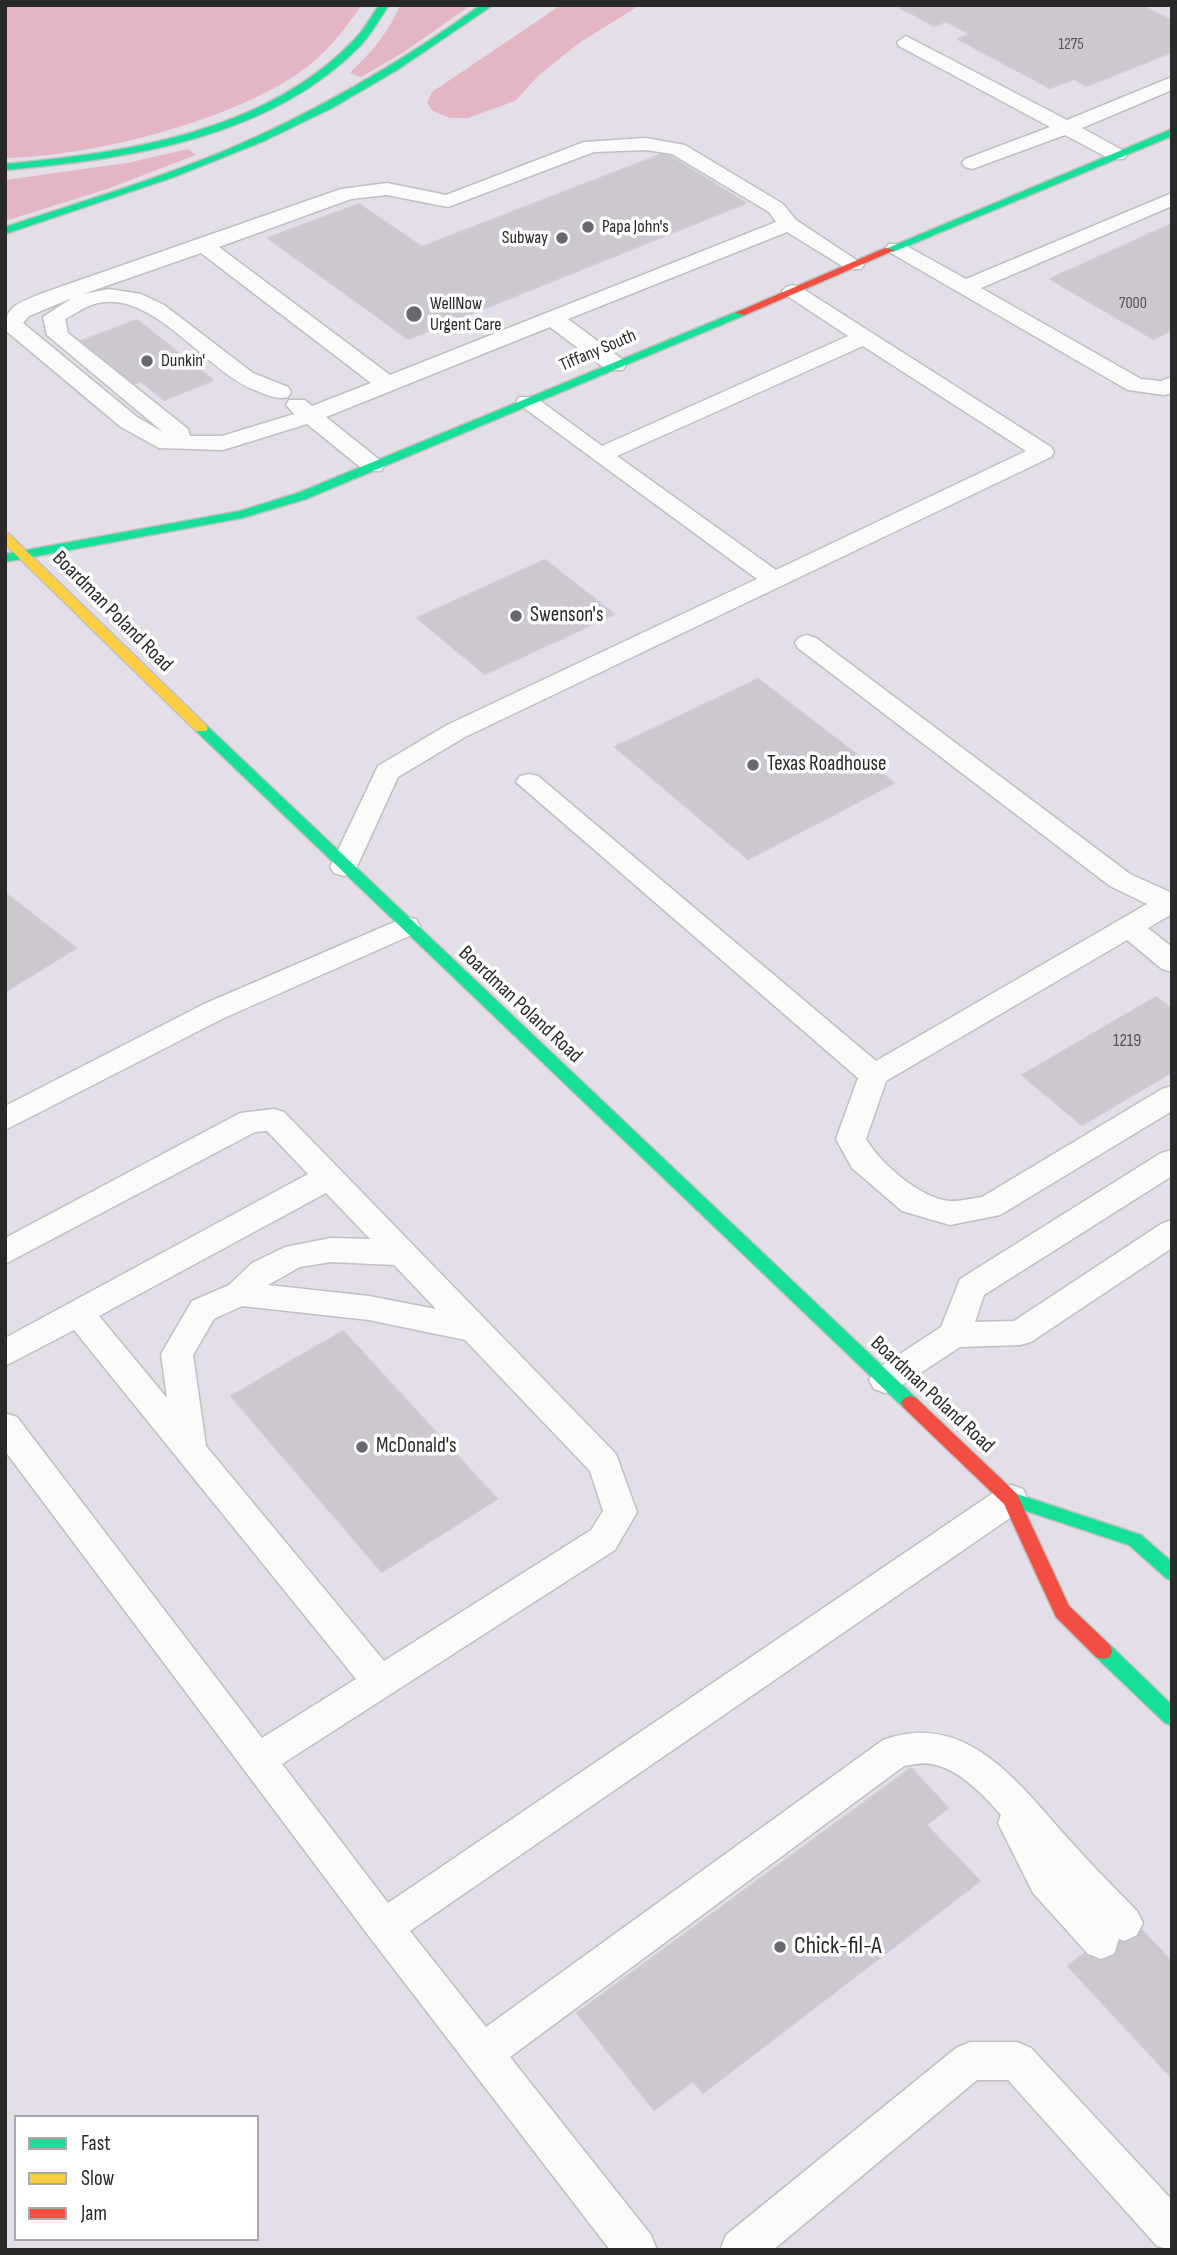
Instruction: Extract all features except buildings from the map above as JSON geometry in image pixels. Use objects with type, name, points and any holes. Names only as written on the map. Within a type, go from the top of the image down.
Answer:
[{"type":"main road","points":[[5,167],[111,155],[169,141],[251,112],[290,93],[341,61],[368,33],[384,5]]},
{"type":"main road","points":[[5,231],[253,142],[317,112],[388,73],[451,33],[488,5]]},
{"type":"main road","name":"Tiffany South","points":[[5,558],[242,514],[302,496],[1172,132]]},
{"type":"main road","name":"Boardman Poland Road","points":[[5,537],[344,867],[1011,1499],[1062,1611],[1172,1717]]},
{"type":"main road","name":"Boardman Poland Road","points":[[1011,1499],[1135,1540],[1172,1573]]},
{"type":"lane","points":[[906,42],[1117,155]]},
{"type":"lane","points":[[972,163],[1066,128],[1172,83]]},
{"type":"lane","points":[[789,224],[310,415],[223,443],[167,443],[129,422],[11,324],[21,311],[348,193],[387,190],[448,201],[591,146],[646,144],[678,149],[776,208],[789,224],[854,265]]},
{"type":"lane","points":[[965,288],[1172,199]]},
{"type":"lane","points":[[204,245],[387,384]]},
{"type":"lane","points":[[896,248],[1136,385],[1164,388],[1172,384]]},
{"type":"lane","points":[[129,272],[373,466]]},
{"type":"lane","points":[[344,867],[387,772],[456,731],[1044,452],[793,291]]},
{"type":"lane","points":[[190,443],[58,335],[54,317],[71,304],[98,297],[124,295],[152,304],[247,379],[280,392]]},
{"type":"lane","points":[[552,318],[615,365]]},
{"type":"lane","points":[[600,455],[864,337]]},
{"type":"lane","points":[[527,402],[773,579]]},
{"type":"lane","points":[[807,643],[1120,880],[1148,895],[1172,902]]},
{"type":"lane","points":[[528,782],[874,1075]]},
{"type":"lane","points":[[1172,902],[874,1075],[851,1139],[863,1160],[913,1203],[950,1213],[989,1207],[1172,1097]]},
{"type":"lane","points":[[5,1119],[214,1011],[406,926]]},
{"type":"lane","points":[[1129,927],[1172,962]]},
{"type":"lane","points":[[5,1252],[250,1121],[274,1120],[604,1464],[620,1512],[603,1540],[257,1761]]},
{"type":"lane","points":[[954,1335],[971,1289],[1172,1161]]},
{"type":"lane","points":[[5,1353],[329,1177]]},
{"type":"lane","points":[[885,1380],[954,1335],[1020,1333],[1172,1232]]},
{"type":"lane","points":[[190,1450],[177,1354],[203,1310],[240,1294],[263,1271],[296,1254],[338,1248],[402,1254]]},
{"type":"lane","points":[[240,1294],[369,1308],[474,1329]]},
{"type":"lane","points":[[78,1313],[380,1682]]},
{"type":"lane","points":[[5,1426],[384,1927],[636,2250]]},
{"type":"lane","points":[[384,1927],[1011,1499]]},
{"type":"lane","points":[[482,2054],[896,1751],[929,1747],[961,1757],[1002,1790],[1062,1860],[1112,1932]]},
{"type":"lane","points":[[741,2250],[970,2061],[1017,2062],[1172,2231]]},
{"type":"shaded area","points":[[5,5],[362,5],[334,41],[309,65],[271,90],[237,106],[159,133],[118,143],[77,151],[5,158]]},
{"type":"shaded area","points":[[400,5],[471,5],[404,52],[361,77],[350,73],[379,42]]},
{"type":"shaded area","points":[[561,5],[640,5],[579,43],[539,75],[515,101],[468,118],[450,118],[433,111],[427,103],[432,92]]},
{"type":"shaded area","points":[[188,149],[196,155],[107,189],[5,221],[5,180],[127,163]]},
{"type":"traffic: fast","points":[[5,167],[49,163],[144,147],[239,119],[283,98],[322,74],[360,40],[384,5]]},
{"type":"traffic: fast","points":[[5,231],[171,175],[260,139],[328,106],[394,68],[488,5]]},
{"type":"traffic: fast","points":[[889,250],[1172,132]]},
{"type":"traffic: fast","points":[[5,558],[242,514],[302,496],[741,313]]},
{"type":"traffic: fast","points":[[201,728],[910,1403]]},
{"type":"traffic: fast","points":[[1011,1499],[1135,1540],[1172,1573]]},
{"type":"traffic: fast","points":[[1103,1651],[1172,1717]]},
{"type":"traffic: slow","points":[[5,537],[201,728]]},
{"type":"traffic: jam","points":[[741,313],[889,250]]},
{"type":"traffic: jam","points":[[910,1403],[1011,1499],[1062,1611],[1103,1651]]},
{"type":"place","name":"Papa John's","points":[[588,227]]},
{"type":"place","name":"Subway","points":[[562,238]]},
{"type":"place","name":"WellNow Urgent Care","points":[[414,314]]},
{"type":"place","name":"Dunkin'","points":[[147,361]]},
{"type":"place","name":"Swenson's","points":[[516,616]]},
{"type":"place","name":"Texas Roadhouse","points":[[753,765]]},
{"type":"place","name":"McDonald's","points":[[362,1447]]},
{"type":"place","name":"Chick-fil-A","points":[[780,1947]]}]
